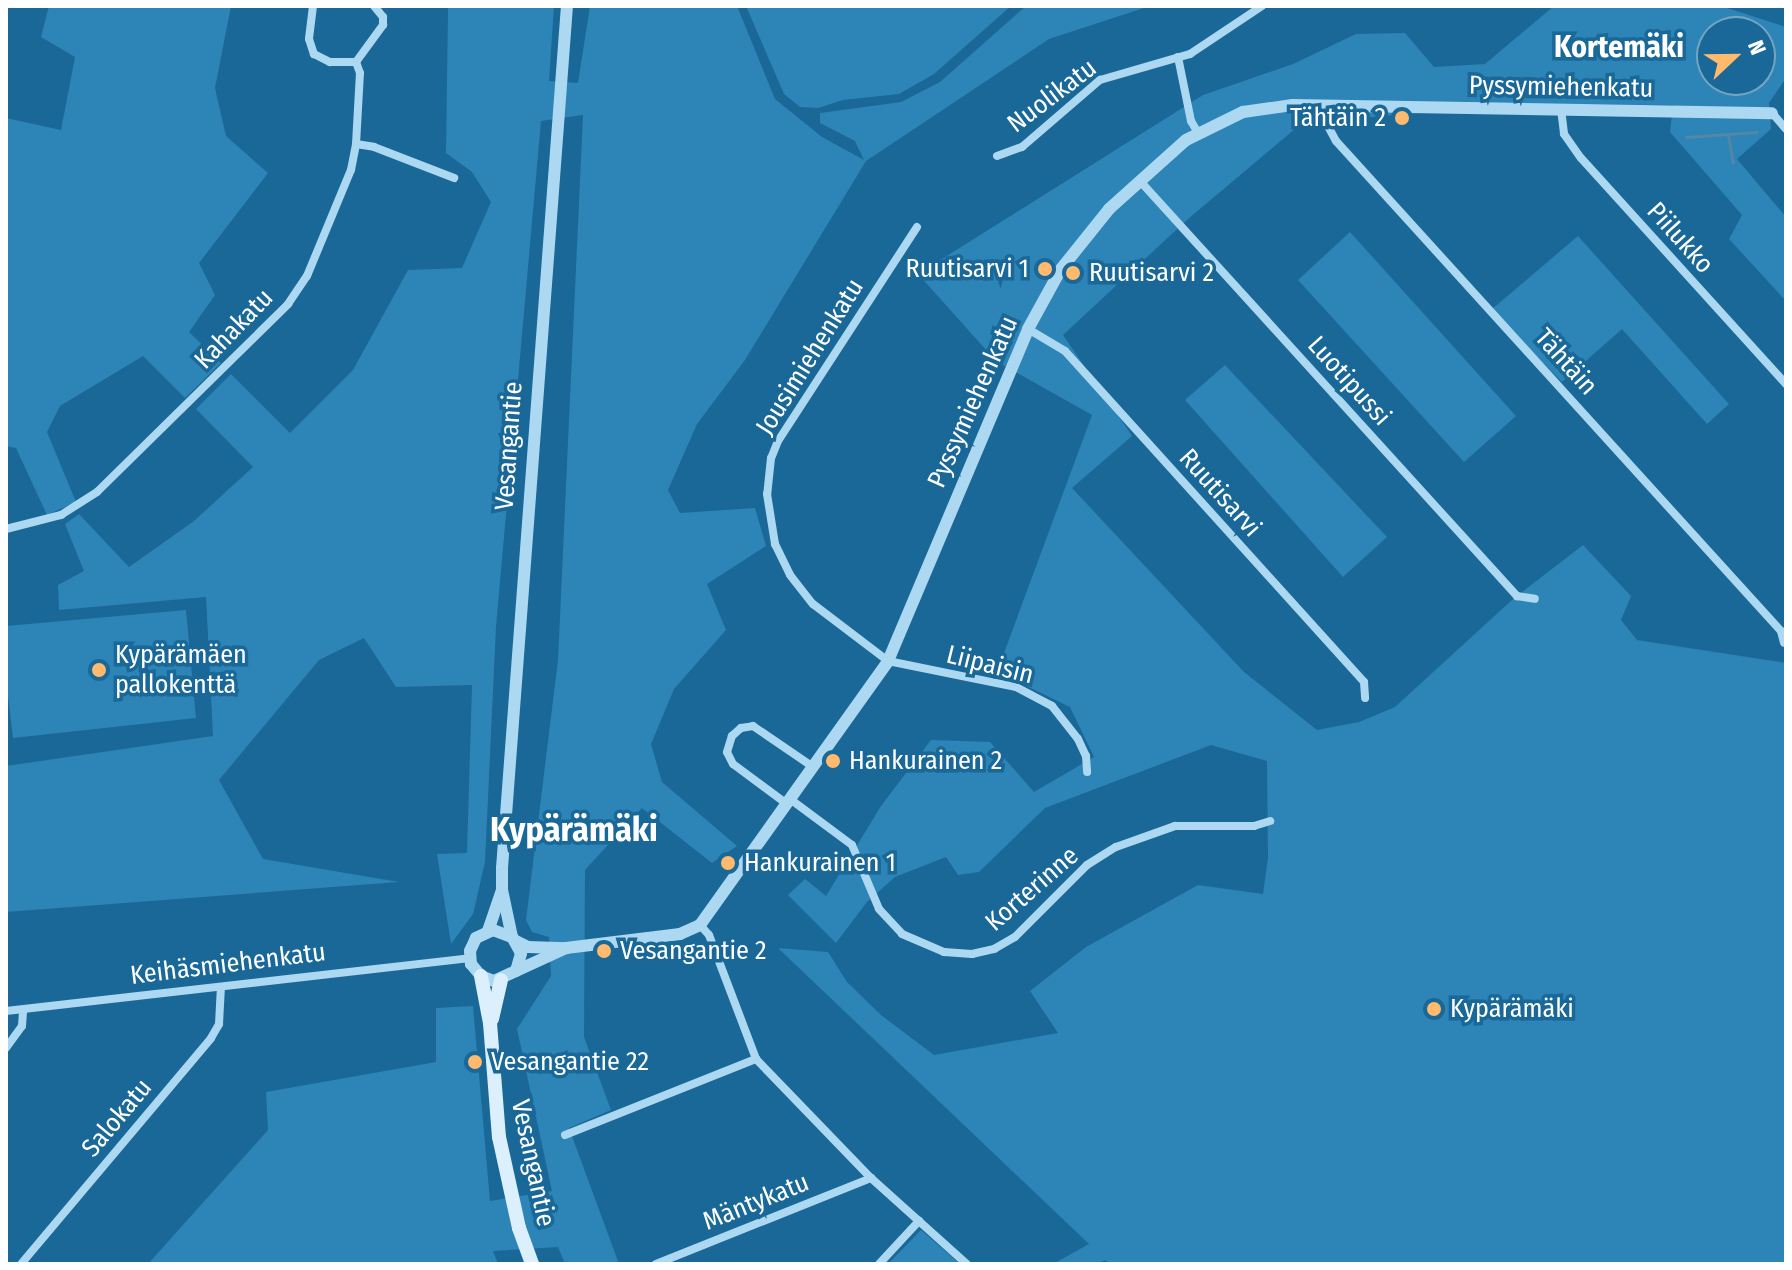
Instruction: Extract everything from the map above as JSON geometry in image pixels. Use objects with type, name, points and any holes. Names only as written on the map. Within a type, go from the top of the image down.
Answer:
[{"type":"main road","name":"Vesangantie","points":[[481,976],[490,1023],[499,1137],[519,1228],[532,1264]]},
{"type":"main road","name":"Vesangantie","points":[[490,1023],[501,980]]},
{"type":"street","points":[[313,6],[309,39],[314,54],[330,62],[356,62],[383,25],[383,17],[374,6]]},
{"type":"street","name":"Vesangantie","points":[[488,931],[502,890],[567,6]]},
{"type":"street","name":"Nuolikatu","points":[[997,156],[1022,147],[1100,80],[1190,54],[1262,6]]},
{"type":"street","points":[[1178,57],[1191,121],[1198,133]]},
{"type":"street","name":"Kahakatu","points":[[6,529],[48,520],[79,506],[268,327],[307,276],[351,170],[356,144],[360,73],[356,62]]},
{"type":"street","name":"Pyssymiehenkatu","points":[[700,925],[888,661],[1028,329],[1075,250],[1140,181],[1198,133],[1224,119],[1266,107],[1325,105],[1772,113]]},
{"type":"street","name":"Tähtäin","points":[[1325,105],[1329,128],[1336,141],[1781,631],[1784,643]]},
{"type":"street","name":"Piilukko","points":[[1561,109],[1564,134],[1581,158],[1786,384]]},
{"type":"street","points":[[1772,113],[1784,127]]},
{"type":"street","points":[[356,144],[374,147],[454,178]]},
{"type":"street","name":"Luotipussi","points":[[1140,181],[1517,596],[1535,599]]},
{"type":"street","name":"Jousimiehenkatu","points":[[888,661],[813,604],[790,575],[770,530],[767,484],[771,458],[790,421],[917,227]]},
{"type":"street","name":"Ruutisarvi","points":[[1028,329],[1065,351],[1364,682],[1365,698]]},
{"type":"street","name":"Liipaisin","points":[[888,661],[1016,687],[1041,698],[1066,721],[1078,739],[1086,756],[1087,772]]},
{"type":"street","name":"Korterinne","points":[[813,767],[753,726],[741,728],[732,736],[727,752],[733,764],[852,845],[879,909],[902,934],[944,952],[972,954],[994,949],[1015,937],[1087,865],[1116,847],[1175,826],[1254,826],[1270,821]]},
{"type":"street","name":"Vesangantie","points":[[502,890],[514,939]]},
{"type":"street","points":[[566,948],[501,980],[481,976],[470,958],[476,938],[488,931],[503,931],[528,947],[566,948],[680,934],[700,925],[709,935],[756,1059],[871,1178],[967,1264]]},
{"type":"street","points":[[514,939],[521,953],[516,971]]},
{"type":"street","name":"Keihäsmiehenkatu","points":[[6,1011],[470,958]]},
{"type":"street","name":"Salokatu","points":[[21,1264],[211,1038],[221,1014],[221,988]]},
{"type":"street","points":[[6,1048],[22,1026],[23,1010]]},
{"type":"street","points":[[565,1135],[756,1059]]},
{"type":"street","name":"Mäntykatu","points":[[656,1264],[871,1178]]},
{"type":"street","points":[[879,1264],[919,1221]]},
{"type":"shaded area","points":[[49,6],[231,6],[215,88],[226,136],[268,173],[199,263],[215,295],[189,332],[221,363],[185,398],[143,356],[60,406],[47,432],[76,502],[47,515],[16,448],[6,446],[6,118],[61,130],[75,57],[41,37]]},
{"type":"shaded area","points":[[448,6],[554,6],[549,81],[578,83],[590,6],[737,6],[775,99],[822,137],[864,160],[855,141],[820,123],[820,113],[901,102],[940,82],[1026,6],[1150,6],[1049,39],[866,161],[745,360],[697,424],[668,490],[680,513],[755,508],[766,546],[707,584],[726,630],[674,689],[651,744],[662,782],[737,846],[712,863],[642,808],[585,870],[584,1037],[611,1110],[569,1128],[619,1264],[565,1264],[558,1247],[493,1251],[498,1264],[148,1264],[268,1130],[266,1092],[436,1062],[436,1008],[473,1006],[490,1201],[552,1191],[517,1029],[551,976],[549,937],[532,932],[526,920],[558,660],[583,115],[541,121],[496,627],[485,862],[473,914],[451,944],[437,854],[467,853],[472,685],[396,687],[364,638],[319,660],[219,780],[263,859],[399,882],[6,912],[6,766],[213,736],[206,597],[59,610],[58,585],[84,571],[65,524],[79,514],[129,567],[194,521],[253,467],[196,409],[231,374],[290,433],[353,370],[408,270],[462,268],[491,202],[472,172],[446,153]]},
{"type":"shaded area","points":[[746,6],[1011,6],[934,74],[899,94],[843,100],[818,108],[800,107],[784,94]]},
{"type":"shaded area","points":[[1554,6],[1721,6],[1752,16],[1696,16],[1696,96],[1774,96],[1769,103],[1771,129],[1737,159],[1786,217],[1786,301],[1729,239],[1742,215],[1670,132],[1673,105],[1520,104],[1315,122],[1296,128],[1188,219],[1063,335],[1132,436],[1072,488],[1244,672],[1317,730],[1359,722],[1395,707],[1513,599],[1583,545],[1631,596],[1621,620],[1637,640],[1786,663],[1786,1264],[1110,1264],[1105,1260],[1097,1264],[1053,1264],[1089,1244],[778,948],[828,952],[847,982],[881,1015],[934,1055],[1058,1033],[1030,991],[1086,947],[1198,885],[1263,894],[1268,857],[1267,761],[1211,745],[1045,808],[979,872],[958,875],[946,857],[895,877],[867,902],[836,943],[788,895],[805,879],[826,896],[881,806],[931,740],[990,742],[1034,792],[1094,757],[1070,707],[997,672],[1092,415],[996,361],[918,274],[1203,95],[1293,64],[1356,34],[1405,33],[1434,67],[1485,64]]},
{"type":"shaded area","points":[[1776,24],[1786,27],[1786,78],[1776,93]]},
{"type":"shaded area","points":[[1350,232],[1516,416],[1464,462],[1298,280]]},
{"type":"shaded area","points":[[1578,236],[1729,404],[1707,424],[1622,329],[1562,382],[1491,310]]},
{"type":"shaded area","points":[[1225,365],[1387,537],[1343,577],[1185,400]]},
{"type":"shaded area","name":"Kypärämäen pallokenttä","points":[[186,610],[196,718],[13,738],[6,679],[6,626]]},
{"type":"shaded area","points":[[921,1230],[960,1264],[888,1264]]},
{"type":"waterway","points":[[1686,137],[1757,132]]},
{"type":"waterway","points":[[1728,135],[1733,163]]},
{"type":"place","name":"Tähtäin 2","points":[[1402,118]]},
{"type":"place","name":"Ruutisarvi 1","points":[[1045,269]]},
{"type":"place","name":"Ruutisarvi 2","points":[[1073,273]]},
{"type":"place","name":"Kypärämäen pallokenttä","points":[[99,670]]},
{"type":"place","name":"Hankurainen 2","points":[[833,761]]},
{"type":"place","name":"Hankurainen 1","points":[[728,863]]},
{"type":"place","name":"Vesangantie 2","points":[[604,951]]},
{"type":"place","name":"Kypärämäki","points":[[1434,1009]]},
{"type":"place","name":"Vesangantie 22","points":[[475,1062]]},
{"type":"district","name":"Kortemäki","points":[[1619,47]]},
{"type":"district","name":"Kypärämäki","points":[[574,830]]}]
